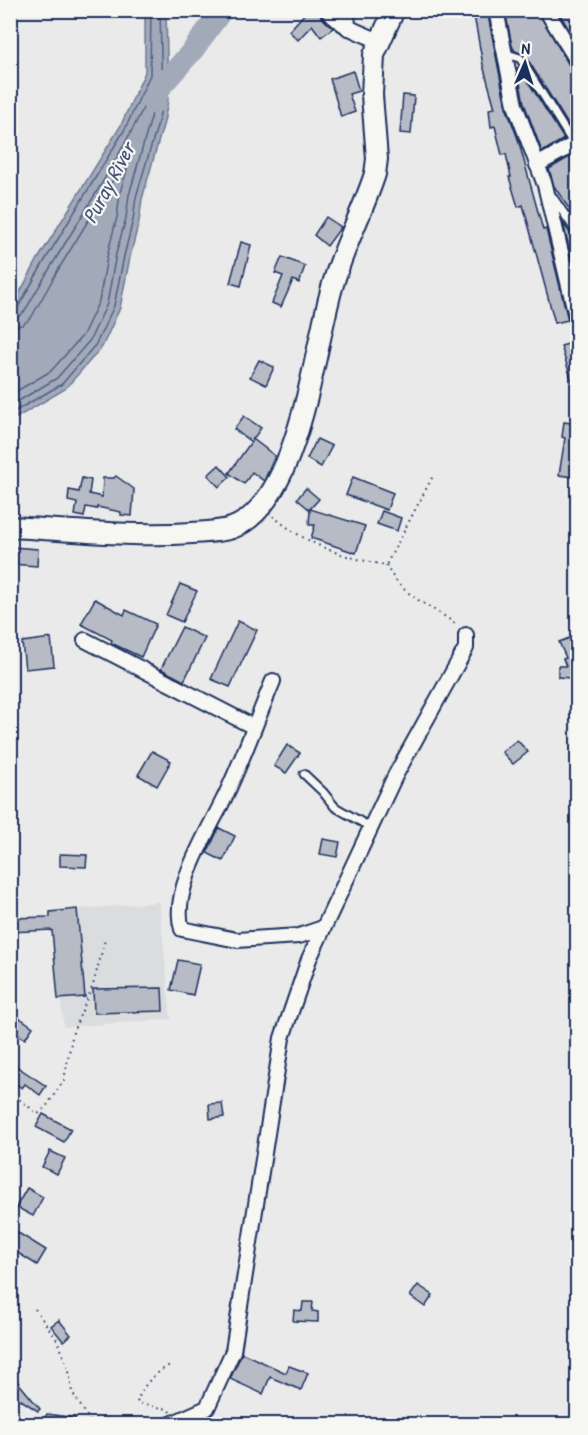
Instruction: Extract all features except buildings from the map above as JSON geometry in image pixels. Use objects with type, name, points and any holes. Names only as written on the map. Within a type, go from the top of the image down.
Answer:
[{"type":"street","points":[[348,10],[348,28]]},
{"type":"street","points":[[10,526],[172,534],[214,531],[231,528],[247,521],[262,506],[277,484],[301,422],[333,283],[375,174],[377,159],[372,95],[374,55],[394,10]]},
{"type":"street","points":[[496,10],[515,105],[545,185],[578,324]]},
{"type":"street","points":[[546,10],[578,62]]},
{"type":"street","points":[[328,11],[348,28],[380,41]]},
{"type":"street","points":[[537,165],[576,146]]},
{"type":"street","points":[[175,1422],[207,1408],[233,1350],[282,1038],[309,959],[395,776],[466,648],[466,635]]},
{"type":"street","points":[[85,640],[254,727]]},
{"type":"street","points":[[273,681],[229,788],[192,864],[179,905],[179,918],[182,929],[237,940],[299,936],[323,928]]},
{"type":"lane","points":[[504,53],[520,58],[576,146]]},
{"type":"lane","points":[[545,185],[578,234]]},
{"type":"lane","points":[[303,774],[323,792],[335,807],[370,827]]},
{"type":"path","points":[[10,24],[17,10]]},
{"type":"path","points":[[386,565],[434,474]]},
{"type":"path","points":[[262,506],[283,525],[323,548],[362,561],[386,565]]},
{"type":"path","points":[[386,565],[394,580],[422,604],[456,625],[466,635]]},
{"type":"path","points":[[10,1092],[38,1114],[46,1107],[64,1080],[73,1032],[93,985],[105,940]]},
{"type":"path","points":[[35,1309],[58,1341],[69,1371],[72,1392],[93,1425]]},
{"type":"path","points":[[170,1365],[151,1378],[137,1403],[168,1409],[175,1422]]},
{"type":"shaded area","points":[[159,902],[171,1019],[64,1027],[50,912]]},
{"type":"water","points":[[145,11],[166,11],[168,101],[142,199],[120,308],[102,347],[65,389],[11,421],[11,309],[38,259],[120,127],[145,72]]},
{"type":"waterway","name":"Puray River","points":[[153,103],[162,85],[193,50],[222,10]]}]
